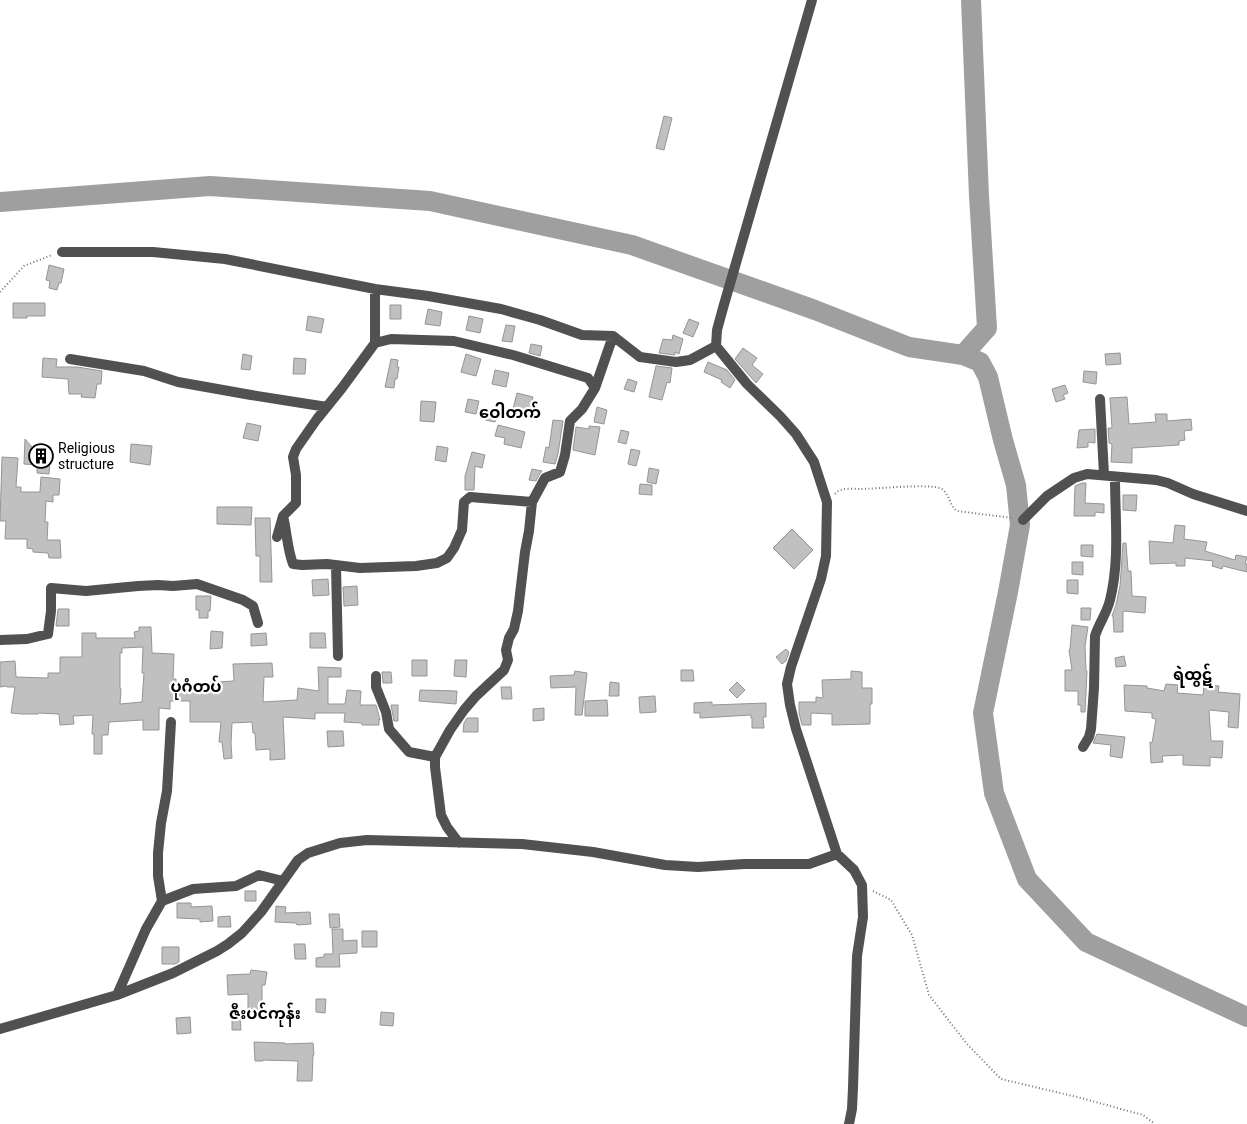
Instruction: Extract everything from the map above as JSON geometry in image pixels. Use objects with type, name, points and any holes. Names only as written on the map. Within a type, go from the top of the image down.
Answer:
[{"type":"street","points":[[812,0],[723,308],[717,330],[716,346],[747,384],[796,434],[814,462],[827,502],[826,556],[821,579],[787,684],[796,730],[837,854],[854,870],[862,885],[863,917],[857,956],[853,1088],[849,1124]]},
{"type":"street","points":[[62,252],[153,252],[225,259],[375,289],[501,309],[582,335],[613,336],[640,357],[676,362],[690,360],[716,346]]},
{"type":"street","points":[[375,289],[375,344]]},
{"type":"street","points":[[459,843],[447,827],[442,815],[435,758],[450,730],[464,710],[504,670],[508,660],[506,650],[518,611],[524,552],[529,531],[532,502],[545,478],[560,472],[565,455],[570,421],[582,409],[596,388],[613,336]]},
{"type":"street","points":[[277,537],[283,516],[296,503],[296,475],[293,457],[296,448],[375,344],[391,339],[461,343],[513,355],[588,378],[596,388]]},
{"type":"street","points":[[70,359],[144,371],[178,382],[327,407]]},
{"type":"street","points":[[1100,399],[1104,475]]},
{"type":"street","points":[[1023,520],[1047,496],[1074,478],[1087,474],[1156,480],[1168,483],[1192,494],[1247,511]]},
{"type":"street","points":[[1083,746],[1089,738],[1091,729],[1095,636],[1110,601],[1117,548],[1115,477]]},
{"type":"street","points":[[283,516],[293,564],[327,564],[360,568],[416,566],[437,563],[447,558],[462,530],[464,502],[470,497],[532,502]]},
{"type":"street","points":[[336,566],[338,656]]},
{"type":"street","points":[[0,640],[27,639],[48,634],[51,588],[86,591],[138,586],[196,584],[243,600],[253,606],[258,624]]},
{"type":"street","points":[[376,676],[376,688],[386,712],[389,729],[408,752],[435,758]]},
{"type":"street","points":[[117,995],[146,929],[162,901],[158,876],[158,853],[167,792],[171,722]]},
{"type":"street","points":[[0,1029],[117,995],[174,973],[228,944],[242,933],[261,912],[298,860],[308,853],[340,843],[367,840],[531,845],[593,852],[664,865],[698,867],[744,864],[809,864],[837,854]]},
{"type":"street","points":[[162,901],[193,890],[236,886],[259,876],[283,881]]},
{"type":"path","points":[[0,292],[24,266],[62,252]]},
{"type":"path","points":[[827,502],[839,490],[843,489],[936,487],[942,489],[948,497],[952,508],[957,511],[1023,520]]},
{"type":"path","points":[[862,885],[891,900],[912,935],[929,995],[967,1044],[1001,1079],[1143,1115],[1155,1124]]},
{"type":"building","points":[[664,116],[672,118],[664,150],[656,148]]},
{"type":"building","points":[[49,265],[64,269],[61,283],[59,283],[57,290],[49,288],[50,281],[46,280]]},
{"type":"building","points":[[13,303],[45,303],[45,316],[13,318]]},
{"type":"building","points":[[390,305],[401,305],[401,319],[390,319]]},
{"type":"building","points":[[428,309],[442,312],[440,326],[425,324]]},
{"type":"building","points":[[308,316],[324,319],[321,333],[306,330]]},
{"type":"building","points":[[469,316],[483,319],[480,333],[466,330]]},
{"type":"building","points":[[689,319],[699,323],[693,337],[683,333]]},
{"type":"building","points":[[506,325],[515,326],[512,342],[502,341]]},
{"type":"building","points":[[673,335],[683,339],[679,354],[675,352],[675,355],[659,353],[663,339],[672,340]]},
{"type":"building","points":[[531,344],[542,346],[540,356],[529,353]]},
{"type":"building","points":[[743,348],[757,358],[752,365],[763,374],[756,383],[735,359]]},
{"type":"building","points":[[1120,353],[1121,364],[1106,365],[1105,354]]},
{"type":"building","points":[[243,354],[252,356],[250,370],[241,369]]},
{"type":"building","points":[[466,354],[481,359],[476,376],[461,372]]},
{"type":"building","points":[[43,358],[57,359],[56,367],[77,367],[102,371],[101,384],[97,384],[95,398],[81,397],[82,394],[69,394],[68,379],[42,377]]},
{"type":"building","points":[[294,358],[306,359],[305,374],[293,374]]},
{"type":"building","points":[[391,359],[398,360],[397,367],[399,367],[394,388],[385,387]]},
{"type":"building","points":[[708,362],[727,370],[735,380],[730,388],[721,382],[722,380],[704,372]]},
{"type":"building","points":[[656,366],[672,368],[670,383],[667,382],[662,400],[649,397]]},
{"type":"building","points":[[495,370],[509,373],[506,387],[492,384]]},
{"type":"building","points":[[1084,371],[1097,372],[1096,384],[1083,382]]},
{"type":"building","points":[[628,379],[637,382],[634,392],[624,389]]},
{"type":"building","points":[[1065,385],[1068,393],[1063,395],[1065,399],[1056,402],[1052,389]]},
{"type":"building","points":[[517,393],[533,397],[529,413],[513,409]]},
{"type":"building","points":[[1127,397],[1129,424],[1156,422],[1155,414],[1167,414],[1167,421],[1191,419],[1192,430],[1184,431],[1185,440],[1179,441],[1179,445],[1132,448],[1132,463],[1111,462],[1112,444],[1109,443],[1108,428],[1112,428],[1110,398]]},
{"type":"building","points":[[468,399],[479,401],[476,414],[465,412]]},
{"type":"building","points":[[421,401],[436,402],[434,422],[420,421]]},
{"type":"building","points":[[597,407],[607,410],[604,424],[594,422]]},
{"type":"building","points":[[487,411],[496,413],[495,422],[485,420]]},
{"type":"building","points":[[553,420],[563,421],[555,464],[543,462],[546,447],[549,448]]},
{"type":"building","points":[[247,423],[261,426],[258,441],[243,438]]},
{"type":"building","points":[[498,425],[525,432],[521,448],[504,444],[505,438],[495,436]]},
{"type":"building","points":[[589,426],[600,427],[595,455],[573,450],[576,427],[589,429]]},
{"type":"building","points":[[1095,429],[1095,443],[1088,442],[1088,447],[1077,448],[1079,430]]},
{"type":"building","points":[[621,430],[629,432],[626,444],[618,442]]},
{"type":"building","name":"Religious structure","points":[[25,439],[39,455],[39,446],[51,447],[49,474],[37,473],[37,465],[24,464]]},
{"type":"building","points":[[131,444],[152,446],[150,465],[130,462]]},
{"type":"building","points":[[437,446],[448,448],[446,462],[435,460]]},
{"type":"building","points":[[631,449],[640,451],[636,466],[628,464]]},
{"type":"building","points":[[472,452],[485,455],[482,468],[475,466],[474,490],[465,490],[465,476]]},
{"type":"building","points":[[2,457],[18,458],[16,487],[21,487],[21,492],[40,492],[41,477],[60,479],[59,495],[53,495],[53,502],[46,501],[45,522],[48,522],[47,540],[60,540],[61,558],[49,558],[48,553],[33,552],[33,549],[27,548],[27,539],[5,539],[6,521],[0,521]]},
{"type":"building","points":[[649,468],[659,470],[656,484],[647,482]]},
{"type":"building","points":[[532,469],[542,471],[536,481],[529,480]]},
{"type":"building","points":[[1086,483],[1085,503],[1104,504],[1104,513],[1095,512],[1095,516],[1074,516],[1075,486]]},
{"type":"building","points":[[640,484],[652,485],[652,495],[639,494]]},
{"type":"building","points":[[1123,495],[1137,495],[1136,511],[1123,510]]},
{"type":"building","points":[[217,507],[252,507],[251,525],[217,524]]},
{"type":"building","points":[[255,518],[270,518],[272,582],[260,582],[260,556],[256,556]]},
{"type":"building","points":[[1175,525],[1185,526],[1184,539],[1207,542],[1205,551],[1235,560],[1236,555],[1247,557],[1245,564],[1247,564],[1247,572],[1223,566],[1222,569],[1212,566],[1213,561],[1185,558],[1185,566],[1176,566],[1176,563],[1150,564],[1149,541],[1173,543]]},
{"type":"building","points":[[792,529],[813,550],[794,569],[773,548]]},
{"type":"building","points":[[1123,543],[1126,543],[1128,571],[1131,571],[1132,596],[1146,597],[1145,613],[1123,611],[1123,632],[1114,632],[1112,616],[1120,586]]},
{"type":"building","points":[[1081,545],[1093,545],[1093,557],[1081,556]]},
{"type":"building","points":[[1072,562],[1083,562],[1083,575],[1072,574]]},
{"type":"building","points":[[328,579],[329,595],[313,596],[312,580]]},
{"type":"building","points":[[1067,580],[1078,580],[1078,594],[1067,593]]},
{"type":"building","points":[[357,586],[358,605],[344,606],[343,587]]},
{"type":"building","points":[[196,596],[211,596],[208,618],[199,618],[199,610],[196,610]]},
{"type":"building","points":[[1081,608],[1091,608],[1090,620],[1081,620]]},
{"type":"building","points":[[58,609],[69,609],[69,626],[56,626]]},
{"type":"building","points":[[1072,625],[1088,627],[1085,646],[1087,671],[1085,712],[1081,712],[1081,705],[1078,705],[1078,691],[1065,691],[1065,670],[1072,670],[1069,650]]},
{"type":"building","points":[[139,627],[151,627],[152,653],[174,654],[173,679],[176,679],[176,688],[199,687],[200,683],[234,681],[233,664],[272,663],[273,677],[264,677],[263,702],[297,700],[298,688],[319,691],[318,667],[341,668],[341,677],[328,677],[328,704],[345,704],[347,690],[361,691],[360,705],[376,705],[380,720],[379,725],[344,722],[345,713],[315,713],[315,719],[283,717],[285,759],[270,760],[270,749],[256,750],[252,722],[232,723],[232,758],[224,759],[222,742],[219,742],[221,722],[190,722],[190,701],[170,701],[170,709],[159,708],[159,730],[143,730],[143,720],[109,722],[108,735],[102,735],[102,754],[94,754],[93,715],[73,716],[74,724],[60,725],[59,714],[11,713],[15,687],[0,687],[0,662],[15,661],[16,677],[48,678],[48,673],[60,673],[60,657],[82,657],[82,633],[96,633],[96,638],[135,638],[134,632],[139,631]],"holes":[[[143,647],[142,673],[144,673],[142,702],[120,704],[120,653],[122,653],[122,648]]]},
{"type":"building","points":[[211,631],[223,632],[222,648],[210,649]]},
{"type":"building","points":[[266,633],[267,645],[251,646],[251,634]]},
{"type":"building","points":[[310,633],[325,633],[326,648],[310,648]]},
{"type":"building","points":[[786,649],[789,652],[786,661],[782,664],[776,657]]},
{"type":"building","points":[[1124,656],[1126,666],[1116,667],[1115,658]]},
{"type":"building","points":[[412,660],[427,660],[427,676],[412,676]]},
{"type":"building","points":[[455,660],[467,660],[466,677],[454,676]]},
{"type":"building","points":[[681,670],[693,670],[694,681],[681,681]]},
{"type":"building","points":[[575,671],[587,673],[582,715],[575,715],[576,687],[551,688],[550,676],[574,675]]},
{"type":"building","points":[[851,671],[862,672],[862,688],[872,688],[870,724],[832,725],[832,714],[811,713],[811,725],[802,725],[799,702],[816,702],[816,697],[823,698],[822,680],[851,679]]},
{"type":"building","points":[[382,672],[391,672],[392,683],[383,683]]},
{"type":"building","points":[[610,682],[619,683],[619,696],[609,696]]},
{"type":"building","points":[[737,682],[745,690],[737,698],[729,690]]},
{"type":"building","points":[[1166,684],[1178,685],[1177,693],[1203,695],[1204,685],[1219,686],[1218,692],[1240,694],[1238,728],[1228,727],[1229,712],[1209,711],[1211,741],[1223,741],[1222,758],[1210,757],[1210,766],[1183,765],[1183,755],[1162,756],[1163,762],[1151,763],[1150,742],[1152,743],[1156,719],[1152,718],[1152,713],[1125,711],[1124,685],[1147,686],[1147,688],[1164,691]]},
{"type":"building","points":[[501,687],[511,687],[512,699],[502,699]]},
{"type":"building","points":[[420,690],[457,691],[456,704],[419,701]]},
{"type":"building","points":[[655,696],[656,712],[640,713],[639,697]]},
{"type":"building","points":[[607,700],[608,716],[585,716],[585,701]]},
{"type":"building","points":[[712,702],[712,705],[766,703],[766,717],[763,717],[764,728],[752,728],[751,715],[700,718],[700,713],[694,713],[694,703]]},
{"type":"building","points":[[391,705],[398,705],[398,721],[394,721]]},
{"type":"building","points":[[544,708],[544,720],[533,721],[533,709]]},
{"type":"building","points":[[467,718],[478,718],[478,732],[463,732],[464,723]]},
{"type":"building","points":[[327,731],[343,731],[344,746],[328,747]]},
{"type":"building","points":[[1097,734],[1125,737],[1122,758],[1110,756],[1111,745],[1093,743]]},
{"type":"building","points":[[245,891],[256,891],[256,901],[245,901]]},
{"type":"building","points":[[177,903],[191,903],[191,907],[212,906],[213,921],[200,922],[200,919],[177,918]]},
{"type":"building","points":[[276,906],[286,907],[285,913],[310,912],[311,924],[297,925],[296,923],[275,922]]},
{"type":"building","points":[[329,914],[339,914],[340,927],[330,928]]},
{"type":"building","points":[[230,916],[231,927],[218,927],[218,917]]},
{"type":"building","points":[[332,929],[343,929],[343,941],[357,940],[357,953],[339,954],[340,967],[316,967],[316,958],[324,957],[324,954],[333,954]]},
{"type":"building","points":[[362,931],[377,931],[377,947],[362,947]]},
{"type":"building","points":[[294,944],[305,944],[306,959],[295,959]]},
{"type":"building","points":[[162,947],[179,947],[179,962],[175,964],[162,964]]},
{"type":"building","points":[[251,970],[267,972],[265,985],[262,985],[262,1016],[248,1015],[248,994],[228,995],[227,975],[250,974]]},
{"type":"building","points":[[316,999],[326,999],[325,1013],[316,1012]]},
{"type":"building","points":[[381,1012],[394,1013],[393,1026],[380,1025]]},
{"type":"building","points":[[240,1016],[241,1030],[232,1030],[232,1017]]},
{"type":"building","points":[[190,1017],[191,1033],[177,1034],[176,1018]]},
{"type":"building","points":[[254,1042],[313,1043],[312,1081],[297,1081],[298,1061],[255,1061]]},
{"type":"waterway","points":[[0,202],[210,186],[430,201],[632,245],[815,310],[909,347],[963,355],[987,328],[979,196],[971,0]]},
{"type":"waterway","points":[[963,355],[980,362],[988,377],[1016,485],[1020,525],[983,713],[994,793],[1027,879],[1086,942],[1247,1017]]},
{"type":"place","name":"Religious structure","points":[[41,456]]},
{"type":"district","name":"ဝေါတက်","points":[[510,412]]},
{"type":"district","name":"ရဲထွဋ်","points":[[1193,674]]},
{"type":"district","name":"ပုဂံတပ်","points":[[196,686]]},
{"type":"district","name":"ဇီးပင်ကုန်း","points":[[265,1013]]}]
